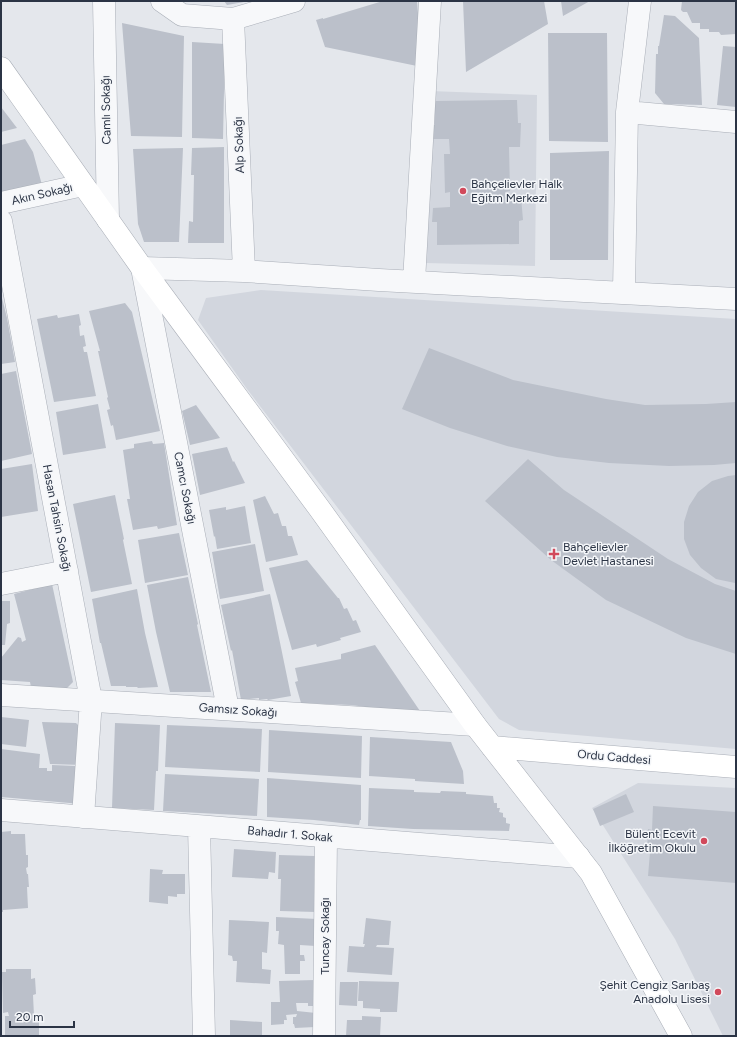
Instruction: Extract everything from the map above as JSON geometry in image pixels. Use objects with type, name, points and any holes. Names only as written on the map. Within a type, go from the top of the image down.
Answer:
[{"type":"street","name":"Camlı Sokağı","points":[[104,1],[108,220]]},
{"type":"street","points":[[162,1],[182,15],[234,19],[294,1]]},
{"type":"street","points":[[414,281],[430,1]]},
{"type":"street","points":[[624,292],[627,112],[640,1]]},
{"type":"street","name":"Alp Sokağı","points":[[234,19],[244,271]]},
{"type":"street","points":[[1,68],[142,268],[319,508],[475,725],[591,873],[681,1036]]},
{"type":"street","points":[[627,112],[736,122]]},
{"type":"street","name":"Akın Sokağı","points":[[1,203],[83,185]]},
{"type":"street","name":"Hasan Tahsin Sokağı","points":[[1,220],[91,700],[83,817]]},
{"type":"street","points":[[142,268],[244,271],[736,299]]},
{"type":"street","name":"Camcı Sokağı","points":[[142,268],[228,709]]},
{"type":"street","points":[[1,584],[67,571]]},
{"type":"street","name":"Gamsız Sokağı","points":[[1,695],[475,725]]},
{"type":"street","name":"Ordu Caddesi","points":[[492,747],[736,767]]},
{"type":"street","name":"Bahadır 1. Sokak","points":[[1,810],[579,857]]},
{"type":"street","points":[[199,826],[204,1036]]},
{"type":"street","name":"Tuncay Sokağı","points":[[324,1036],[326,837]]},
{"type":"shaded area","points":[[430,91],[537,95],[535,266],[426,263]]},
{"type":"shaded area","name":"Bahçelievler Devlet Hastanesi","points":[[261,290],[736,319],[736,749],[519,730],[499,719],[247,389],[198,320],[206,298]]},
{"type":"shaded area","points":[[638,783],[736,788],[736,1036],[723,1036],[675,939],[592,808]]},
{"type":"building","points":[[224,1],[243,1],[244,2],[227,5]]},
{"type":"building","points":[[383,1],[417,1],[422,62],[417,66],[325,47],[316,20]]},
{"type":"building","points":[[463,1],[544,1],[548,24],[466,72]]},
{"type":"building","points":[[561,1],[590,1],[563,16]]},
{"type":"building","points":[[682,1],[736,1],[736,34],[721,35],[719,32],[709,32],[709,29],[700,29],[700,23],[692,23],[687,12],[683,12],[681,10]]},
{"type":"building","points":[[664,15],[675,16],[699,38],[702,105],[664,104],[655,93],[656,54],[658,54],[658,46]]},
{"type":"building","points":[[122,23],[184,36],[182,137],[131,136]]},
{"type":"building","points":[[548,33],[607,33],[608,142],[549,141]]},
{"type":"building","points":[[192,42],[225,44],[223,139],[192,138]]},
{"type":"building","points":[[723,46],[736,47],[736,107],[717,105]]},
{"type":"building","points":[[517,100],[518,123],[521,123],[520,147],[509,147],[510,191],[505,192],[505,197],[521,197],[523,220],[519,221],[519,244],[437,245],[437,222],[432,222],[433,208],[450,207],[450,192],[445,193],[444,154],[450,154],[449,139],[432,139],[432,125],[435,125],[435,101]]},
{"type":"building","points":[[1,107],[17,128],[1,132]]},
{"type":"building","points":[[25,139],[33,152],[42,185],[1,195],[1,145]]},
{"type":"building","points":[[224,147],[224,243],[188,243],[189,221],[193,222],[194,175],[191,175],[192,148]]},
{"type":"building","points":[[183,148],[179,242],[144,242],[138,224],[133,149]]},
{"type":"building","points":[[609,151],[608,260],[550,260],[550,153]]},
{"type":"building","points":[[1,294],[15,362],[1,364]]},
{"type":"building","points":[[125,303],[132,312],[160,431],[116,440],[113,425],[111,426],[107,410],[110,409],[98,351],[100,351],[89,311]]},
{"type":"building","points":[[79,314],[81,325],[79,326],[80,336],[84,335],[86,346],[83,347],[84,352],[87,352],[96,396],[54,402],[37,319],[57,315],[58,318]]},
{"type":"building","points":[[429,348],[513,380],[606,399],[645,405],[736,402],[736,463],[669,466],[609,463],[557,457],[507,446],[450,428],[402,409]]},
{"type":"building","points":[[16,371],[32,454],[1,461],[1,374]]},
{"type":"building","points":[[98,404],[106,448],[63,455],[56,412]]},
{"type":"building","points":[[196,405],[220,438],[190,445],[182,411]]},
{"type":"building","points":[[152,441],[153,444],[164,443],[177,525],[158,529],[157,526],[133,530],[127,499],[130,499],[123,450],[134,448],[134,444]]},
{"type":"building","points":[[227,447],[233,462],[234,461],[245,483],[200,495],[192,454]]},
{"type":"building","points":[[528,459],[564,490],[668,559],[715,584],[736,591],[736,654],[686,638],[606,600],[551,560],[485,501]]},
{"type":"building","points":[[32,464],[38,511],[1,517],[1,469]]},
{"type":"building","points":[[736,475],[735,583],[716,579],[701,568],[690,555],[684,539],[684,522],[689,506],[698,492],[712,481]]},
{"type":"building","points":[[115,495],[132,584],[91,592],[73,504]]},
{"type":"building","points":[[265,496],[274,514],[278,513],[282,526],[286,526],[288,536],[292,536],[298,555],[266,562],[253,500]]},
{"type":"building","points":[[245,506],[251,543],[217,549],[209,510],[226,507],[226,510]]},
{"type":"building","points":[[179,533],[188,575],[145,583],[138,540]]},
{"type":"building","points":[[255,544],[264,591],[220,599],[212,552]]},
{"type":"building","points":[[307,560],[339,598],[344,609],[347,608],[353,621],[356,620],[361,632],[317,647],[316,644],[292,650],[269,568]]},
{"type":"building","points":[[188,577],[211,692],[170,692],[156,632],[147,585]]},
{"type":"building","points":[[52,584],[73,682],[67,688],[31,687],[30,682],[1,680],[1,658],[18,637],[21,638],[22,642],[26,640],[14,594]]},
{"type":"building","points":[[137,589],[145,633],[158,687],[138,688],[111,686],[100,643],[92,599]]},
{"type":"building","points":[[270,594],[291,696],[268,700],[259,700],[259,698],[241,700],[232,650],[231,651],[221,605]]},
{"type":"building","points":[[1,601],[10,601],[10,623],[7,624],[5,645],[1,645]]},
{"type":"building","points":[[375,645],[420,711],[418,714],[351,705],[301,703],[295,682],[298,681],[295,668],[341,659],[341,654]]},
{"type":"building","points":[[1,717],[29,720],[26,747],[1,744]]},
{"type":"building","points":[[42,722],[76,723],[83,730],[82,765],[50,764]]},
{"type":"building","points":[[115,723],[160,725],[158,771],[156,771],[154,810],[112,808]]},
{"type":"building","points":[[167,725],[262,729],[260,772],[165,767]]},
{"type":"building","points":[[269,730],[362,736],[361,778],[268,772]]},
{"type":"building","points":[[370,737],[451,742],[463,771],[464,784],[369,776]]},
{"type":"building","points":[[1,749],[40,754],[39,768],[47,768],[47,771],[52,771],[52,765],[77,766],[81,804],[1,797]]},
{"type":"building","points":[[165,774],[259,779],[257,816],[163,811]]},
{"type":"building","points":[[267,778],[361,785],[361,820],[359,825],[267,817]]},
{"type":"building","points":[[369,788],[414,790],[414,792],[466,792],[466,794],[493,796],[494,803],[497,803],[497,808],[500,808],[499,812],[503,813],[503,817],[506,818],[506,823],[510,824],[509,831],[413,829],[368,826]]},
{"type":"building","points":[[626,794],[634,812],[600,826],[593,809]]},
{"type":"building","points":[[653,806],[736,812],[736,883],[648,876],[650,852],[647,852],[648,829],[652,830]]},
{"type":"building","points":[[11,831],[11,834],[25,834],[26,855],[28,855],[28,867],[26,868],[29,887],[27,887],[28,908],[3,910],[3,912],[1,912],[1,832]]},
{"type":"building","points":[[234,849],[276,852],[275,873],[269,872],[268,879],[232,877]]},
{"type":"building","points":[[279,855],[315,856],[314,879],[317,879],[316,912],[280,911],[281,879],[278,879]]},
{"type":"building","points":[[150,869],[163,870],[162,874],[185,874],[185,894],[177,894],[177,897],[168,896],[168,904],[149,902]]},
{"type":"building","points":[[276,917],[317,919],[316,946],[300,945],[300,955],[304,955],[305,961],[300,961],[300,974],[285,974],[284,945],[278,944],[279,931],[276,931]]},
{"type":"building","points":[[366,918],[391,921],[389,945],[377,945],[376,947],[394,948],[392,975],[347,972],[349,946],[364,947],[365,944],[363,944]]},
{"type":"building","points":[[229,920],[269,922],[267,953],[262,952],[262,969],[271,970],[270,984],[236,982],[237,961],[233,961],[232,956],[228,955]]},
{"type":"building","points":[[6,969],[31,969],[31,979],[35,978],[36,994],[33,995],[34,1016],[39,1016],[39,1036],[5,1036],[5,1016],[9,1016],[8,1012],[3,1013],[2,972],[6,972]]},
{"type":"building","points":[[315,980],[314,1006],[308,1006],[308,1003],[296,1003],[297,1011],[316,1013],[315,1027],[295,1028],[293,1024],[293,1017],[296,1017],[297,1014],[286,1015],[287,1020],[284,1020],[284,1024],[271,1025],[271,1002],[280,1002],[279,981]]},
{"type":"building","points":[[359,981],[399,982],[397,1012],[380,1012],[380,1009],[363,1008],[363,1001],[358,1001]]},
{"type":"building","points":[[340,982],[358,982],[357,1006],[339,1005]]},
{"type":"building","points":[[362,1016],[381,1017],[380,1036],[346,1036],[347,1020],[362,1020]]},
{"type":"building","points":[[230,1020],[262,1022],[262,1036],[230,1036]]},
{"type":"place","name":"Bahçelievler Halk Eğitm Merkezi","points":[[463,191]]},
{"type":"place","name":"Bahçelievler Devlet Hastanesi","points":[[554,554]]},
{"type":"place","name":"Bülent Ecevit İlköğretim Okulu","points":[[704,841]]},
{"type":"place","name":"Şehit Cengiz Sarıbaş Anadolu Lisesi","points":[[718,992]]}]
